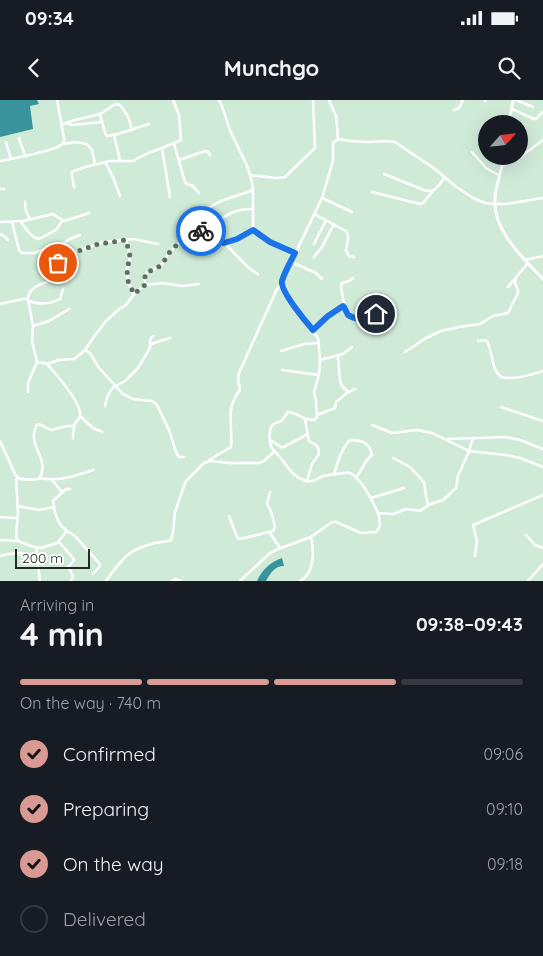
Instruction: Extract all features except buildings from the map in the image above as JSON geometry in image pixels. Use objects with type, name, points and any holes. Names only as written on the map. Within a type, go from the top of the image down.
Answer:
[{"type":"street","points":[[57,100],[64,138],[62,144]]},
{"type":"street","points":[[74,188],[72,172],[77,169],[120,160],[130,162],[179,141],[181,138],[180,115],[173,100]]},
{"type":"street","points":[[219,100],[250,175],[253,190],[253,230]]},
{"type":"street","points":[[250,175],[276,178],[285,177],[315,148],[313,100]]},
{"type":"street","points":[[328,100],[336,116],[338,139]]},
{"type":"street","points":[[454,110],[459,108],[463,100]]},
{"type":"street","points":[[511,115],[513,100]]},
{"type":"street","points":[[516,100],[533,107]]},
{"type":"street","points":[[61,125],[100,114],[119,104],[128,116],[132,130]]},
{"type":"street","points":[[512,109],[534,119],[543,112]]},
{"type":"street","points":[[100,114],[106,136],[148,124]]},
{"type":"street","points":[[66,123],[72,125],[102,122]]},
{"type":"street","points":[[114,135],[120,160]]},
{"type":"street","points":[[19,138],[25,156]]},
{"type":"street","points":[[106,581],[129,553],[144,546],[171,540],[175,512],[184,486],[192,475],[207,462],[231,447],[232,408],[233,401],[240,390],[239,373],[277,289],[281,285],[322,198],[333,161],[334,142],[338,139],[362,142],[395,142],[435,169],[455,186],[473,198],[485,203],[513,203],[543,198]]},
{"type":"street","points":[[528,151],[543,140]]},
{"type":"street","points":[[6,142],[10,159]]},
{"type":"street","points":[[0,161],[75,142],[87,144],[92,150],[95,164]]},
{"type":"street","points":[[174,144],[186,184],[194,186],[199,193]]},
{"type":"street","points":[[162,148],[170,197]]},
{"type":"street","points":[[179,160],[205,150],[210,155]]},
{"type":"street","points":[[472,152],[486,168],[500,176]]},
{"type":"street","points":[[105,162],[120,196]]},
{"type":"street","points":[[503,165],[495,193],[497,215],[504,233],[512,246],[543,279]]},
{"type":"street","points":[[384,174],[424,190],[433,191]]},
{"type":"street","points":[[372,192],[423,204],[444,178]]},
{"type":"street","points":[[253,190],[227,199],[209,208],[204,216],[204,224],[206,230],[224,243],[258,274]]},
{"type":"street","points":[[322,198],[352,212]]},
{"type":"street","points":[[25,202],[30,220]]},
{"type":"street","points":[[145,285],[147,274],[152,269],[161,265],[174,248],[188,237],[206,230],[235,211],[253,209]]},
{"type":"street","points":[[21,222],[35,238],[40,239],[56,230],[62,221],[89,213]]},
{"type":"street","points":[[0,222],[21,222],[54,214],[62,221]]},
{"type":"street","points":[[314,214],[348,233],[349,239],[346,251],[349,256],[354,257]]},
{"type":"street","points":[[314,244],[326,220]]},
{"type":"street","points":[[12,222],[19,250],[22,253],[35,253],[57,247],[80,235]]},
{"type":"street","points":[[314,257],[322,247],[334,224]]},
{"type":"street","points":[[224,243],[237,239],[253,230]]},
{"type":"street","points":[[253,230],[270,242],[295,253]]},
{"type":"street","points":[[0,234],[8,240]]},
{"type":"street","points":[[28,392],[28,383],[37,362],[32,342],[33,326],[28,300],[31,290],[57,278],[59,259],[98,244],[134,239],[158,244]]},
{"type":"street","points":[[126,240],[130,256],[127,270],[128,281],[134,294]]},
{"type":"street","points":[[508,287],[527,261],[543,256]]},
{"type":"street","points":[[291,262],[316,273],[322,279]]},
{"type":"street","points":[[405,352],[426,338],[441,331],[480,324],[493,316],[508,313],[518,293],[515,282],[516,277]]},
{"type":"street","points":[[353,278],[342,283],[340,286],[344,307],[348,315],[354,318],[363,318],[376,314]]},
{"type":"street","points":[[37,362],[48,364],[58,360],[74,359],[85,350],[100,328],[145,285],[162,283],[187,286],[199,284]]},
{"type":"street","points":[[240,581],[269,554],[311,537],[330,522],[361,532],[376,532],[380,526],[378,513],[371,498],[350,473],[346,472],[322,477],[313,482],[307,481],[291,472],[271,448],[272,427],[274,423],[282,420],[288,412],[290,411],[305,419],[315,419],[317,414],[314,392],[319,375],[318,338],[281,285]]},
{"type":"street","points":[[0,304],[23,299],[39,304],[53,302],[60,298],[64,289]]},
{"type":"street","points":[[313,330],[328,316],[344,307]]},
{"type":"street","points":[[33,326],[49,321],[69,309]]},
{"type":"street","points":[[105,406],[107,396],[112,389],[125,381],[138,368],[150,348],[150,340],[153,336]]},
{"type":"street","points":[[151,344],[170,338]]},
{"type":"street","points":[[478,341],[488,341],[496,372],[501,377],[526,376],[543,370]]},
{"type":"street","points":[[281,351],[304,344],[319,343]]},
{"type":"street","points":[[320,360],[343,354],[352,346]]},
{"type":"street","points":[[85,350],[90,353],[99,368],[115,386],[129,398],[152,401],[157,405],[178,455],[184,457]]},
{"type":"street","points":[[338,356],[340,381],[347,393]]},
{"type":"street","points":[[46,363],[74,398],[80,412],[80,416],[74,426],[74,438]]},
{"type":"street","points":[[282,370],[319,375]]},
{"type":"street","points":[[317,414],[335,408],[336,402],[347,393],[355,390]]},
{"type":"street","points":[[501,407],[543,422]]},
{"type":"street","points":[[80,416],[93,428],[102,432]]},
{"type":"street","points":[[305,419],[309,441],[316,445],[319,454],[312,464],[307,481]]},
{"type":"street","points":[[40,478],[42,464],[34,437],[36,426],[38,424],[51,430],[74,426]]},
{"type":"street","points":[[372,425],[392,433],[421,430],[432,432],[469,451],[520,458],[543,467]]},
{"type":"street","points":[[270,440],[284,447],[308,433]]},
{"type":"street","points":[[378,513],[393,514],[406,509],[418,511],[428,505],[440,502],[456,488],[458,476],[473,438]]},
{"type":"street","points":[[447,439],[513,438],[543,449]]},
{"type":"street","points":[[334,475],[346,444],[350,440],[358,440],[368,445],[372,455],[356,478]]},
{"type":"street","points":[[0,441],[14,474],[18,478],[52,480],[74,477],[93,470]]},
{"type":"street","points":[[207,462],[259,463],[275,451]]},
{"type":"street","points":[[393,458],[410,466],[424,482],[428,505]]},
{"type":"street","points":[[18,478],[16,480],[16,537],[18,541]]},
{"type":"street","points":[[52,480],[63,493]]},
{"type":"street","points":[[70,488],[66,489],[54,500],[54,508],[59,524],[75,536],[99,563],[100,566],[93,574]]},
{"type":"street","points":[[371,498],[404,488]]},
{"type":"street","points":[[229,516],[240,539],[274,530],[272,511],[268,505],[270,492]]},
{"type":"street","points":[[475,556],[478,542],[473,525],[543,495]]},
{"type":"street","points":[[17,506],[39,510],[54,508]]},
{"type":"street","points":[[0,517],[17,518]]},
{"type":"street","points":[[0,540],[18,541],[41,548],[59,542],[67,531]]},
{"type":"street","points":[[270,532],[280,548]]},
{"type":"street","points":[[526,535],[535,545],[543,548]]},
{"type":"street","points":[[300,581],[307,576],[313,558],[311,537]]},
{"type":"street","points":[[59,542],[74,560],[68,567],[74,576],[71,581]]},
{"type":"street","points":[[36,547],[40,581]]},
{"type":"street","points":[[0,556],[21,553]]},
{"type":"street","points":[[528,581],[543,564]]},
{"type":"street","points":[[172,581],[175,579],[181,581]]},
{"type":"water","points":[[0,100],[37,100],[39,104],[30,106],[33,129],[0,137]]},
{"type":"water","points":[[282,558],[284,566],[275,569],[266,581],[257,581],[267,567]]},
{"type":"way so far","points":[[58,263],[58,260],[62,257],[91,246],[103,242],[126,240],[130,252],[127,270],[128,281],[134,294],[145,285],[148,272],[161,265],[179,243],[201,231]]},
{"type":"route","points":[[201,231],[205,230],[212,233],[224,243],[237,239],[253,230],[270,242],[295,253],[281,285],[313,330],[328,316],[343,306],[346,314],[354,318],[363,318],[376,314]]}]
